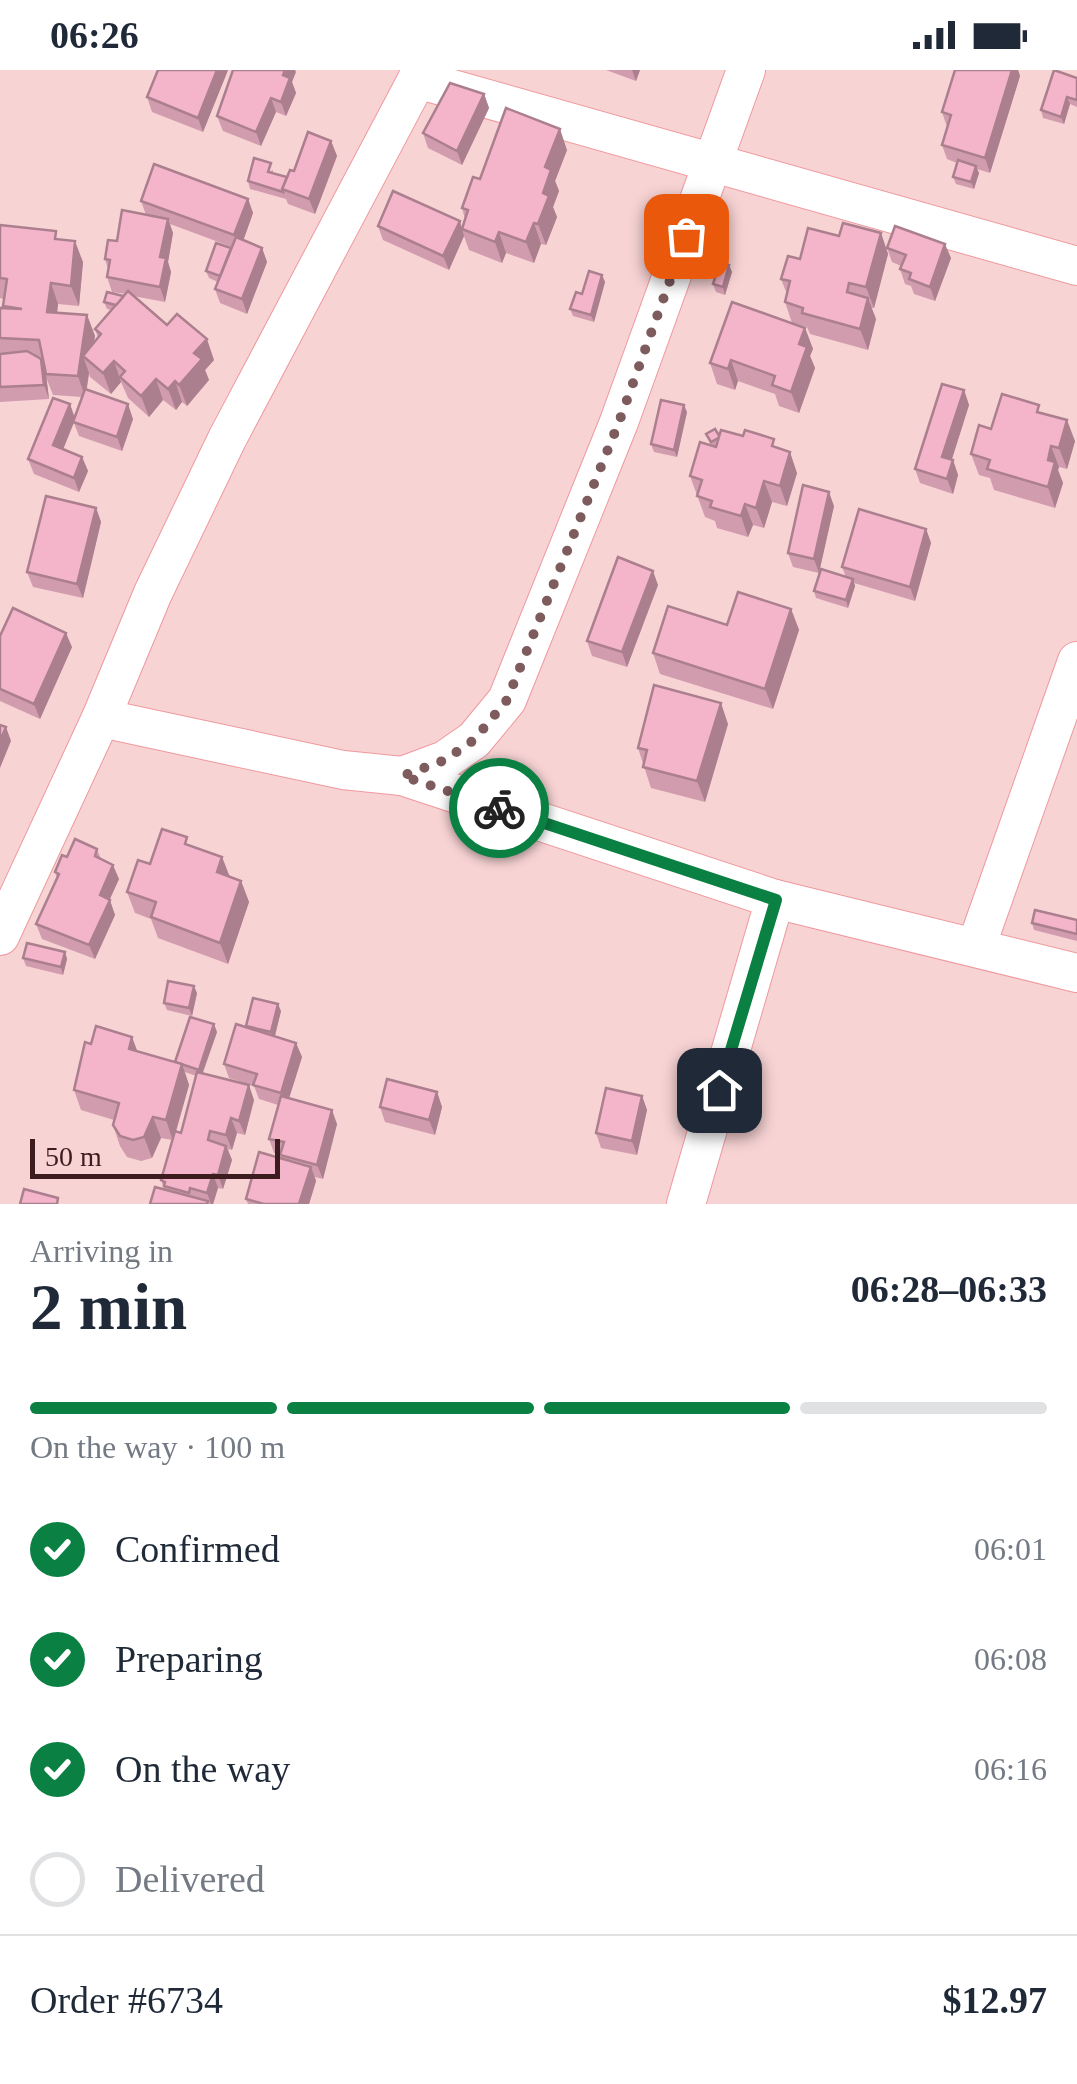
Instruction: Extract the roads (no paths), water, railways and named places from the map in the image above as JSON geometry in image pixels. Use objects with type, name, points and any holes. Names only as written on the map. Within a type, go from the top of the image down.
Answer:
[{"type":"street","points":[[402,776],[445,760],[474,740],[507,700],[619,422],[746,70]]},
{"type":"street","points":[[0,936],[101,718],[153,593],[227,439],[420,75],[1077,266]]},
{"type":"street","points":[[976,947],[1077,661]]},
{"type":"street","points":[[101,718],[343,770],[402,776],[776,900],[1077,973]]},
{"type":"street","points":[[686,1204],[776,900]]}]
